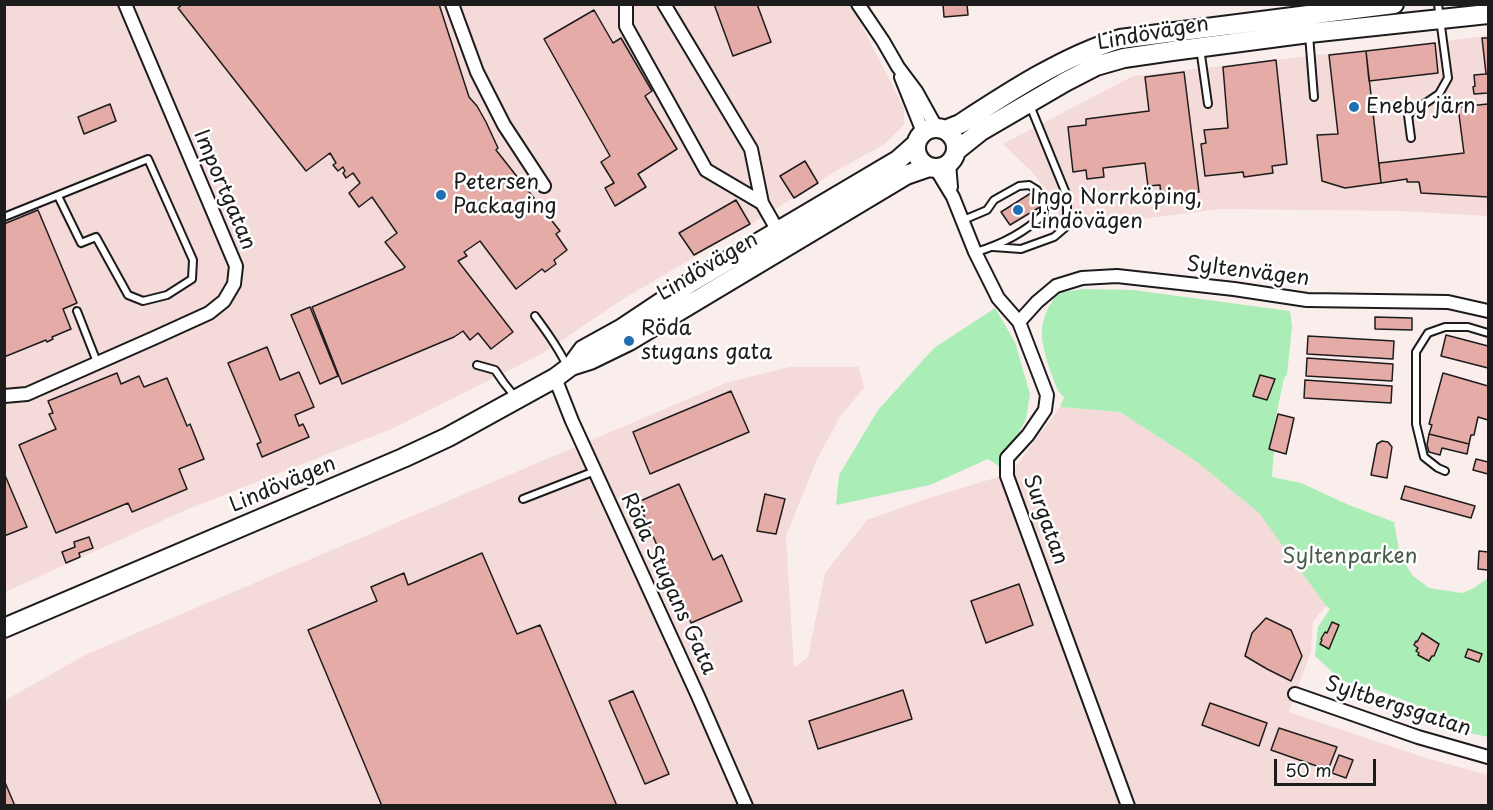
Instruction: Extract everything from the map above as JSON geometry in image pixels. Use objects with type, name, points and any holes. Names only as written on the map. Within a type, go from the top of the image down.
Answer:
[{"type":"main road","name":"Lindövägen","points":[[782,239],[906,175],[943,163],[1025,95],[1054,67],[1100,45],[1120,39],[1394,4]]},
{"type":"main road","name":"Lindövägen","points":[[4,628],[404,458],[448,437],[565,371],[629,341],[898,160],[930,133],[960,124],[1025,95],[1065,82],[1096,66],[1124,58],[1309,33],[1439,12],[1488,14]]},
{"type":"main road","points":[[930,133],[954,137],[956,144],[943,163],[923,164],[918,158],[916,152],[930,133]]},
{"type":"street","name":"Importgatan","points":[[4,396],[27,394],[209,313],[224,301],[234,284],[236,266],[125,4]]},
{"type":"street","points":[[452,4],[477,72],[498,114],[544,186]]},
{"type":"street","points":[[626,4],[626,26],[706,170],[762,203]]},
{"type":"street","points":[[664,4],[751,149],[762,203],[782,239]]},
{"type":"street","points":[[858,4],[884,41],[898,68],[916,91],[930,133]]},
{"type":"street","name":"Surgatan","points":[[943,163],[953,197],[975,252],[1000,303],[1019,322],[1047,395],[1045,410],[1028,435],[1007,458],[1007,476],[1128,806]]},
{"type":"street","name":"Syltenvägen","points":[[1019,322],[1056,286],[1082,278],[1117,276],[1307,300],[1448,302],[1488,310]]},
{"type":"street","name":"Röda Stugans Gata","points":[[565,371],[572,421],[746,806]]},
{"type":"street","name":"Syltbergsgatan","points":[[1295,694],[1418,737],[1488,757]]},
{"type":"lane","points":[[1411,138],[1408,115],[1438,94],[1448,78],[1439,12]]},
{"type":"lane","points":[[1306,15],[1314,97]]},
{"type":"lane","points":[[1198,29],[1208,104]]},
{"type":"lane","points":[[993,247],[1021,249],[1054,237],[1067,226],[1067,196],[1025,95]]},
{"type":"lane","points":[[4,217],[148,159],[193,260],[192,279],[166,295],[143,301],[128,295],[96,237],[81,243],[58,196]]},
{"type":"lane","points":[[962,221],[987,210],[994,200],[1019,186],[1029,185],[1037,190],[1044,203],[1044,214],[1033,224],[993,247],[975,252]]},
{"type":"lane","points":[[77,311],[98,363]]},
{"type":"lane","points":[[535,316],[555,343],[565,371]]},
{"type":"lane","points":[[1446,471],[1424,457],[1416,424],[1416,352],[1428,333],[1445,327],[1468,327],[1488,333]]},
{"type":"lane","points":[[477,365],[495,370],[516,399]]},
{"type":"lane","points":[[523,499],[595,471]]},
{"type":"shaded area","points":[[4,5],[873,5],[860,22],[904,108],[904,125],[883,145],[623,299],[543,353],[394,428],[188,509],[5,592]]},
{"type":"shaded area","points":[[1488,36],[1488,216],[1401,211],[1219,209],[1090,226],[1059,217],[1054,199],[1031,171],[1003,144],[1133,76]]},
{"type":"shaded area","points":[[789,367],[859,367],[864,388],[841,415],[817,459],[786,536],[794,668],[808,657],[825,573],[867,520],[1011,473],[1060,407],[1120,412],[1197,462],[1259,513],[1326,606],[1313,621],[1311,651],[1289,712],[1429,759],[1488,775],[1488,805],[5,805],[4,701],[87,654],[726,383]]},
{"type":"green space","name":"Syltenparken","points":[[1082,289],[1133,290],[1290,311],[1292,326],[1287,375],[1284,378],[1269,449],[1274,451],[1272,477],[1301,483],[1394,522],[1400,555],[1412,575],[1429,588],[1462,593],[1488,578],[1488,737],[1465,732],[1414,704],[1361,684],[1343,682],[1315,656],[1318,627],[1330,609],[1259,513],[1197,462],[1120,412],[1060,407],[1064,397],[1059,392],[1051,373],[1042,339],[1043,322],[1055,297],[1064,292]]},
{"type":"green space","points":[[995,308],[1015,342],[1030,394],[1026,419],[1000,467],[988,459],[930,485],[836,505],[839,475],[878,410],[934,348]]},
{"type":"building","name":"Petersen Packaging","points":[[183,4],[439,4],[469,97],[486,122],[498,148],[496,150],[560,231],[556,234],[567,250],[554,260],[556,264],[545,272],[542,269],[516,289],[480,241],[464,252],[467,256],[458,261],[513,332],[491,349],[478,333],[470,340],[463,331],[454,337],[342,384],[312,307],[403,269],[405,267],[385,242],[397,233],[372,197],[359,207],[349,193],[360,183],[353,173],[346,178],[343,167],[338,171],[333,165],[336,163],[330,153],[306,171],[178,8]]},
{"type":"building","points":[[714,4],[757,4],[771,42],[733,56]]},
{"type":"building","points":[[943,4],[967,4],[968,15],[944,17]]},
{"type":"building","points":[[594,10],[613,43],[621,38],[652,91],[645,96],[677,149],[638,174],[646,187],[615,206],[605,188],[614,183],[601,162],[610,156],[544,39]]},
{"type":"building","points":[[1482,38],[1488,38],[1488,74],[1486,74]]},
{"type":"building","points":[[1435,43],[1438,73],[1369,81],[1366,51]]},
{"type":"building","name":"Eneby järn","points":[[1366,51],[1381,183],[1345,188],[1322,181],[1317,135],[1338,134],[1329,55]]},
{"type":"building","points":[[1276,60],[1287,164],[1272,166],[1273,173],[1244,177],[1243,172],[1205,176],[1201,144],[1206,143],[1204,130],[1228,128],[1223,67]]},
{"type":"building","points":[[1184,72],[1199,192],[1161,197],[1160,185],[1148,186],[1145,163],[1103,168],[1104,177],[1087,179],[1086,170],[1073,172],[1068,127],[1086,125],[1086,119],[1149,111],[1145,77]]},
{"type":"building","points":[[1488,74],[1488,93],[1474,94],[1474,75]]},
{"type":"building","points":[[110,104],[116,121],[84,134],[78,117]]},
{"type":"building","points":[[1488,104],[1488,197],[1421,193],[1419,182],[1407,182],[1407,179],[1381,183],[1379,163],[1464,153],[1458,107]]},
{"type":"building","points":[[805,161],[818,183],[794,198],[780,176]]},
{"type":"building","points":[[1031,193],[1040,207],[1010,225],[1001,212]]},
{"type":"building","points":[[736,200],[750,224],[694,255],[679,233]]},
{"type":"building","points":[[38,210],[77,303],[63,309],[71,329],[52,337],[53,339],[47,342],[46,340],[4,357],[4,224]]},
{"type":"building","points":[[310,307],[338,376],[320,384],[291,315]]},
{"type":"building","points":[[1375,317],[1412,318],[1412,330],[1375,329]]},
{"type":"building","points":[[1446,335],[1488,346],[1488,368],[1441,356]]},
{"type":"building","points":[[1308,336],[1394,341],[1393,359],[1307,354]]},
{"type":"building","points":[[267,347],[280,380],[299,372],[314,407],[295,415],[299,426],[303,424],[309,437],[262,457],[257,444],[261,442],[228,363]]},
{"type":"building","points":[[1307,358],[1393,364],[1392,381],[1306,376]]},
{"type":"building","points":[[117,373],[121,384],[139,376],[144,387],[167,378],[187,426],[190,424],[204,459],[179,469],[187,489],[132,512],[128,503],[56,533],[19,445],[56,429],[49,414],[53,413],[48,401]]},
{"type":"building","points":[[1443,373],[1488,386],[1488,420],[1478,417],[1474,435],[1471,435],[1469,444],[1429,434],[1432,425],[1429,424]]},
{"type":"building","points":[[1260,375],[1275,379],[1267,400],[1253,396]]},
{"type":"building","points":[[1305,380],[1392,386],[1391,403],[1304,398]]},
{"type":"building","points":[[731,391],[749,432],[650,474],[633,432]]},
{"type":"building","points":[[1278,414],[1294,418],[1286,454],[1269,449]]},
{"type":"building","points":[[1429,434],[1469,444],[1467,454],[1442,448],[1440,455],[1429,452],[1427,445]]},
{"type":"building","points":[[1382,441],[1388,442],[1392,447],[1387,478],[1371,475],[1377,444]]},
{"type":"building","points":[[1476,459],[1488,462],[1488,474],[1473,470]]},
{"type":"building","points":[[4,473],[27,527],[4,536]]},
{"type":"building","points":[[679,484],[713,560],[722,555],[742,601],[691,623],[638,502]]},
{"type":"building","points":[[1405,486],[1475,506],[1471,518],[1401,499]]},
{"type":"building","points":[[765,494],[785,499],[776,534],[757,531]]},
{"type":"building","points":[[89,537],[93,548],[79,553],[80,557],[66,563],[62,552],[75,547],[74,542]]},
{"type":"building","points":[[1479,551],[1488,552],[1488,570],[1478,569]]},
{"type":"building","points":[[482,553],[517,634],[540,625],[617,806],[382,806],[308,630],[377,601],[371,587],[404,573],[408,585]]},
{"type":"building","points":[[1019,584],[1033,625],[986,643],[971,601]]},
{"type":"building","points":[[1266,618],[1291,630],[1302,656],[1291,681],[1245,656],[1252,633]]},
{"type":"building","points":[[1332,622],[1339,625],[1329,649],[1320,644]]},
{"type":"building","points":[[1422,633],[1439,644],[1429,661],[1418,655],[1416,651],[1418,648],[1414,645]]},
{"type":"building","points":[[1468,649],[1482,654],[1479,662],[1465,657]]},
{"type":"building","points":[[903,690],[912,719],[818,749],[809,721]]},
{"type":"building","points":[[633,691],[669,774],[645,784],[609,701]]},
{"type":"building","points":[[1210,703],[1267,723],[1259,746],[1202,725]]},
{"type":"building","points":[[1279,728],[1337,747],[1328,770],[1271,750]]},
{"type":"building","points":[[1339,755],[1353,760],[1346,778],[1332,773]]},
{"type":"building","points":[[4,780],[15,806],[4,806]]},
{"type":"place","name":"Eneby järn","points":[[1354,107]]},
{"type":"place","name":"Petersen Packaging","points":[[441,195]]},
{"type":"place","name":"Ingo Norrköping, Lindövägen","points":[[1018,210]]},
{"type":"place","name":"Röda stugans gata","points":[[629,341]]}]
